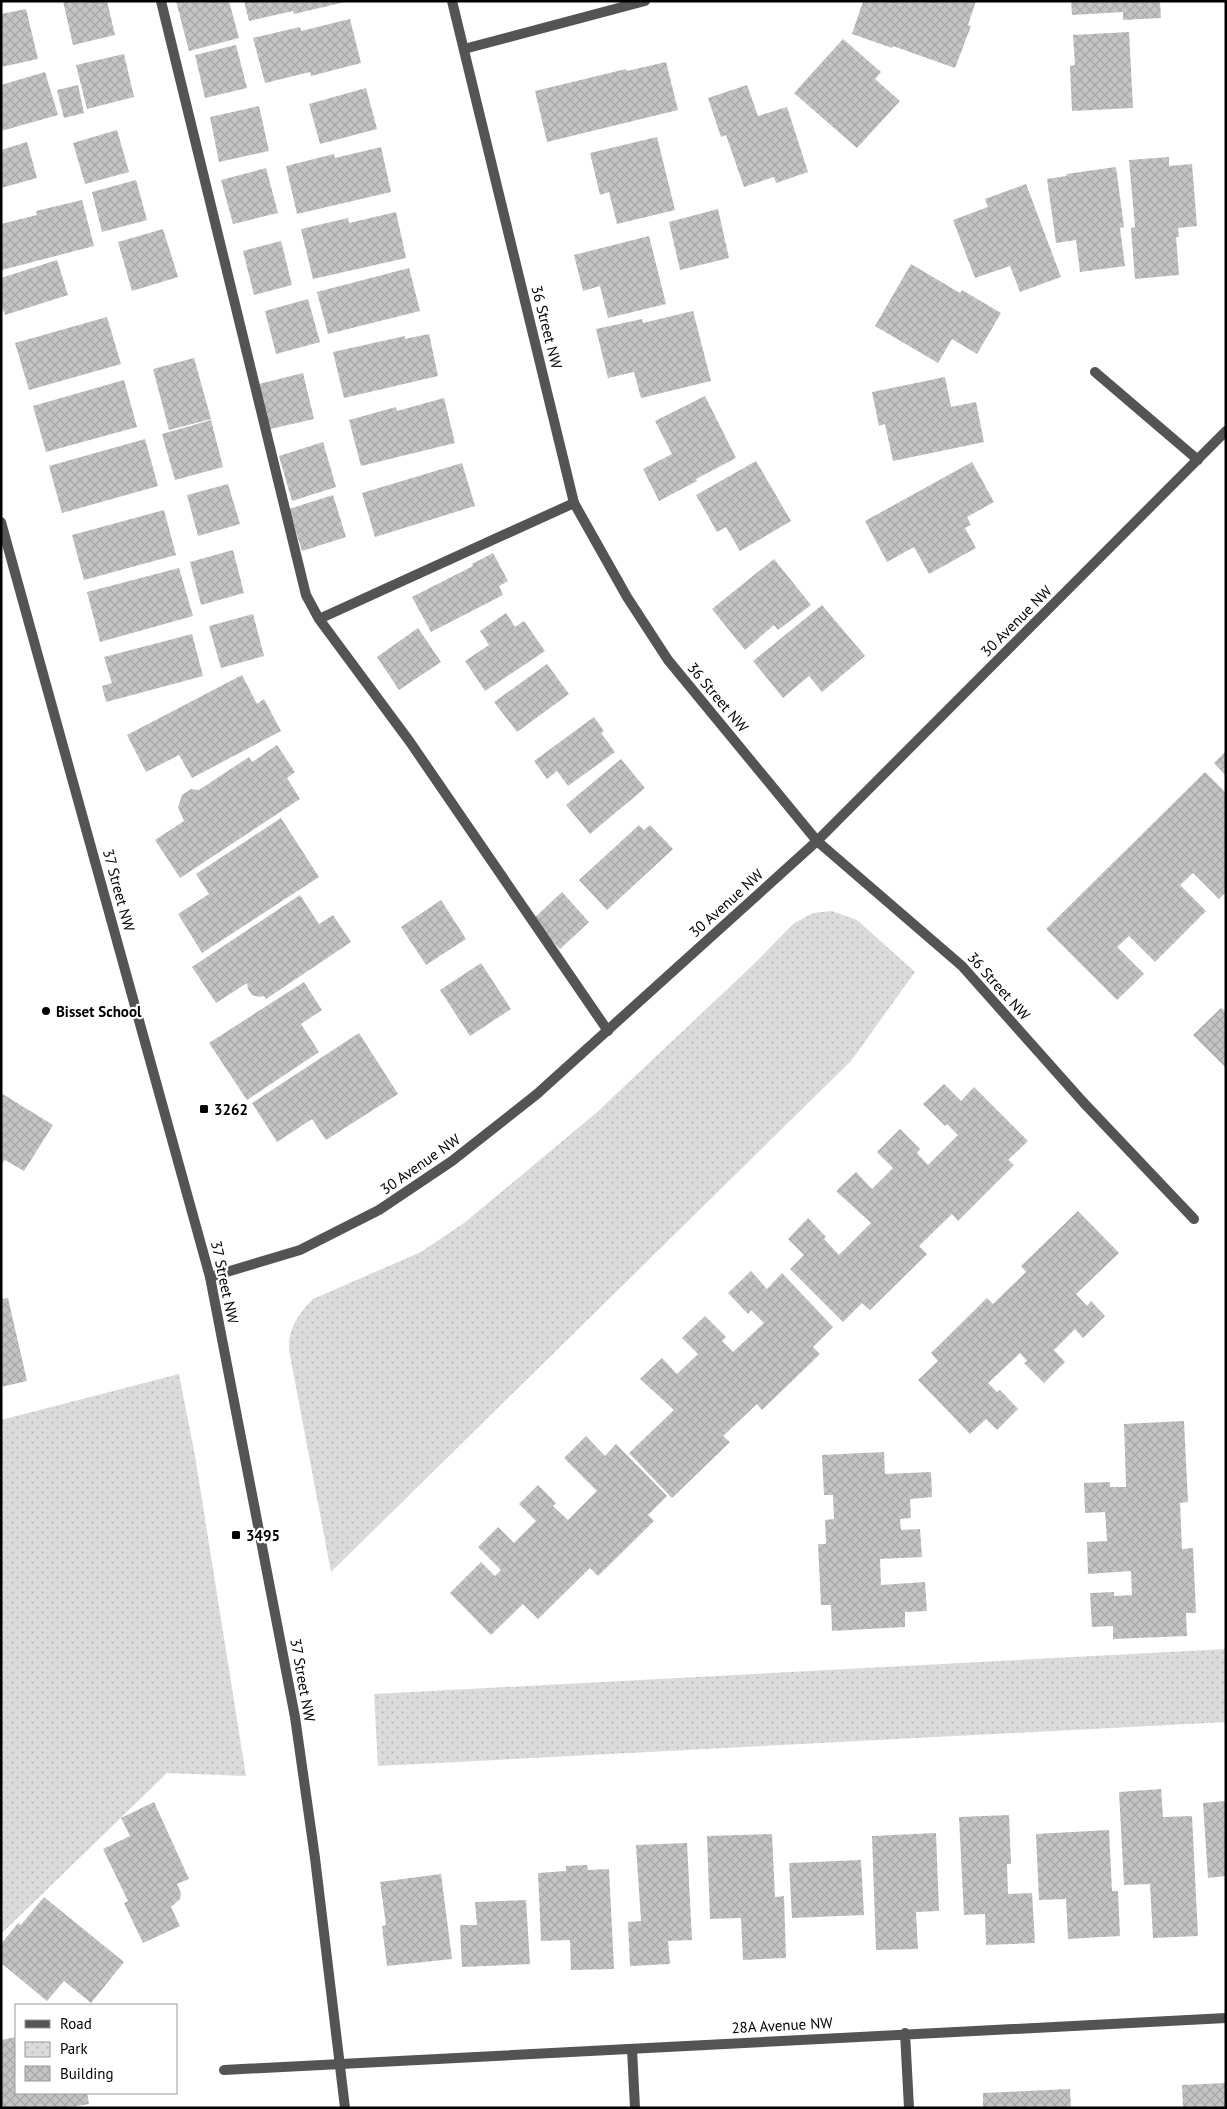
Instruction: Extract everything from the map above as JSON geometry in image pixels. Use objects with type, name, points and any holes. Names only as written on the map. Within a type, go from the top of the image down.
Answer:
[{"type":"street","points":[[161,1],[306,595],[319,619],[410,742],[608,1031]]},
{"type":"street","name":"36 Street NW","points":[[452,1],[574,503],[627,597],[668,660],[817,841],[962,966],[1083,1102],[1194,1220]]},
{"type":"street","points":[[464,49],[645,1]]},
{"type":"street","points":[[1095,372],[1198,460]]},
{"type":"street","name":"30 Avenue NW","points":[[210,1277],[300,1250],[380,1210],[460,1155],[537,1094],[817,841],[1226,431]]},
{"type":"street","points":[[319,619],[574,503]]},
{"type":"street","name":"37 Street NW","points":[[1,522],[210,1277],[295,1716],[315,1858],[345,2108]]},
{"type":"street","name":"28A Avenue NW","points":[[340,2065],[905,2033],[1226,2018]]},
{"type":"street","points":[[905,2033],[909,2108]]},
{"type":"street","points":[[632,2049],[635,2108]]},
{"type":"street","points":[[224,2070],[340,2065]]},
{"type":"green space","points":[[832,911],[857,920],[915,972],[851,1061],[331,1572],[289,1350],[292,1329],[303,1310],[313,1299],[421,1252],[464,1223],[595,1114],[755,963],[793,924],[813,913]]},
{"type":"green space","points":[[179,1374],[195,1456],[246,1776],[167,1773],[1,1934],[1,1420]]},
{"type":"green space","points":[[1226,1649],[1226,1722],[378,1766],[374,1694]]},
{"type":"building","points":[[63,1],[107,1],[115,35],[73,45]]},
{"type":"building","points":[[176,1],[229,1],[239,38],[189,51]]},
{"type":"building","points":[[244,1],[345,2],[294,14],[293,11],[249,21]]},
{"type":"building","points":[[863,1],[976,1],[968,25],[971,26],[955,68],[852,34]]},
{"type":"building","points":[[1071,1],[1160,1],[1161,18],[1123,20],[1123,12],[1072,15]]},
{"type":"building","points":[[26,9],[38,59],[1,67],[1,14]]},
{"type":"building","points":[[350,19],[361,63],[311,76],[310,72],[265,83],[253,38],[300,27],[301,31]]},
{"type":"building","points":[[1129,32],[1133,108],[1072,111],[1070,66],[1075,65],[1073,35]]},
{"type":"building","points":[[843,39],[881,72],[875,79],[900,101],[857,148],[794,93]]},
{"type":"building","points":[[236,45],[247,88],[205,98],[195,55]]},
{"type":"building","points":[[124,54],[134,97],[87,109],[76,65]]},
{"type":"building","points":[[666,62],[678,110],[547,142],[535,91],[626,69],[627,71]]},
{"type":"building","points":[[45,72],[58,115],[1,131],[1,85]]},
{"type":"building","points":[[78,85],[84,113],[64,118],[57,90]]},
{"type":"building","points":[[747,85],[758,116],[787,107],[808,172],[776,183],[774,177],[744,187],[726,135],[721,137],[708,98]]},
{"type":"building","points":[[366,88],[377,129],[320,144],[309,104]]},
{"type":"building","points":[[259,106],[269,151],[219,162],[210,117]]},
{"type":"building","points":[[117,130],[129,172],[85,184],[73,143]]},
{"type":"building","points":[[657,137],[675,210],[617,224],[609,192],[600,195],[590,153]]},
{"type":"building","points":[[27,142],[37,178],[1,188],[1,150]]},
{"type":"building","points":[[381,147],[391,192],[297,214],[286,166],[334,154],[335,158]]},
{"type":"building","points":[[1169,157],[1169,166],[1192,164],[1197,226],[1178,228],[1179,237],[1176,237],[1179,275],[1135,279],[1131,228],[1135,227],[1129,160]]},
{"type":"building","points":[[1116,167],[1124,227],[1120,228],[1125,266],[1080,272],[1076,240],[1056,243],[1047,179],[1067,176],[1066,174]]},
{"type":"building","points":[[266,168],[278,213],[233,224],[221,180]]},
{"type":"building","points":[[136,180],[147,220],[102,232],[92,192]]},
{"type":"building","points":[[1026,184],[1061,277],[1020,292],[1010,266],[975,278],[953,220],[988,207],[985,199]]},
{"type":"building","points":[[82,200],[94,246],[2,270],[1,224],[37,215],[36,211]]},
{"type":"building","points":[[718,209],[729,258],[680,270],[669,222]]},
{"type":"building","points":[[396,212],[406,258],[313,279],[301,229],[348,218],[349,223]]},
{"type":"building","points":[[163,229],[178,277],[132,291],[118,242]]},
{"type":"building","points":[[649,236],[666,304],[608,318],[600,286],[583,291],[574,255]]},
{"type":"building","points":[[281,241],[292,285],[254,295],[243,251]]},
{"type":"building","points":[[57,260],[68,295],[5,315],[1,304],[1,278]]},
{"type":"building","points":[[911,264],[960,293],[962,290],[1001,313],[977,354],[952,339],[938,363],[875,326]]},
{"type":"building","points":[[409,268],[420,311],[328,334],[317,292]]},
{"type":"building","points":[[308,299],[320,342],[276,354],[265,311]]},
{"type":"building","points":[[693,311],[711,381],[641,398],[634,372],[608,378],[596,329],[642,319],[643,323]]},
{"type":"building","points":[[107,317],[121,364],[29,390],[15,343]]},
{"type":"building","points":[[429,334],[438,376],[344,398],[333,352],[405,336],[405,339]]},
{"type":"building","points":[[194,358],[211,419],[169,430],[153,369]]},
{"type":"building","points":[[303,373],[314,419],[270,429],[259,384]]},
{"type":"building","points":[[945,377],[951,407],[976,402],[984,442],[893,461],[885,424],[879,426],[872,392]]},
{"type":"building","points":[[124,380],[137,427],[46,452],[33,406]]},
{"type":"building","points":[[705,396],[736,458],[659,501],[643,469],[672,454],[655,421]]},
{"type":"building","points":[[444,398],[455,443],[361,466],[349,420],[396,407],[397,411]]},
{"type":"building","points":[[211,420],[223,467],[175,480],[162,434]]},
{"type":"building","points":[[145,439],[158,486],[62,513],[49,466]]},
{"type":"building","points":[[323,442],[336,487],[292,501],[279,456]]},
{"type":"building","points":[[756,461],[791,521],[740,551],[726,527],[717,532],[696,495]]},
{"type":"building","points":[[972,462],[994,502],[967,517],[971,525],[965,528],[976,548],[929,574],[914,547],[887,562],[865,521]]},
{"type":"building","points":[[462,463],[475,506],[375,537],[362,493]]},
{"type":"building","points":[[228,484],[240,524],[198,536],[187,495]]},
{"type":"building","points":[[333,495],[346,537],[302,551],[289,509]]},
{"type":"building","points":[[164,510],[176,555],[84,580],[72,535]]},
{"type":"building","points":[[233,550],[244,593],[201,605],[190,562]]},
{"type":"building","points":[[493,553],[508,581],[499,586],[503,595],[431,632],[412,597],[473,566],[472,564]]},
{"type":"building","points":[[774,559],[811,605],[778,630],[774,625],[745,650],[712,609]]},
{"type":"building","points":[[179,568],[193,616],[100,642],[87,592]]},
{"type":"building","points":[[822,605],[865,656],[822,692],[809,676],[783,698],[753,661]]},
{"type":"building","points":[[506,613],[515,627],[524,621],[545,651],[485,691],[465,661],[489,645],[480,631]]},
{"type":"building","points":[[253,614],[264,656],[221,668],[209,626]]},
{"type":"building","points":[[418,628],[441,662],[399,690],[377,657]]},
{"type":"building","points":[[192,634],[203,676],[106,702],[102,686],[112,683],[104,657]]},
{"type":"building","points":[[547,664],[569,694],[517,732],[494,702]]},
{"type":"building","points":[[242,675],[257,704],[264,699],[281,731],[192,778],[179,755],[146,772],[127,735]]},
{"type":"building","points":[[594,717],[604,731],[601,733],[615,752],[568,786],[557,771],[547,779],[534,761]]},
{"type":"building","points":[[277,745],[295,772],[287,778],[300,799],[180,878],[155,840],[184,821],[178,807],[182,795],[191,789],[199,790],[249,757],[252,762]]},
{"type":"building","points":[[1226,751],[1226,776],[1214,763]]},
{"type":"building","points":[[621,759],[645,788],[590,834],[566,805]]},
{"type":"building","points":[[1205,772],[1226,793],[1226,892],[1219,899],[1193,873],[1180,885],[1206,911],[1155,962],[1129,936],[1117,947],[1144,974],[1117,1000],[1046,929]]},
{"type":"building","points":[[281,818],[319,877],[202,953],[178,914],[209,894],[196,874]]},
{"type":"building","points":[[639,825],[644,830],[650,825],[673,849],[607,910],[579,880]]},
{"type":"building","points":[[562,892],[589,922],[560,949],[532,920]]},
{"type":"building","points":[[300,895],[319,924],[333,915],[351,942],[266,999],[264,996],[252,995],[247,983],[216,1003],[192,967]]},
{"type":"building","points":[[441,900],[466,939],[426,965],[401,927]]},
{"type":"building","points":[[481,963],[511,1009],[470,1036],[440,990]]},
{"type":"building","points":[[304,982],[322,1010],[301,1024],[319,1052],[247,1100],[209,1043]]},
{"type":"building","points":[[1221,1008],[1226,1012],[1226,1068],[1193,1035]]},
{"type":"building","points":[[359,1033],[398,1094],[326,1140],[312,1119],[277,1142],[252,1103]]},
{"type":"building","points":[[944,1084],[961,1101],[974,1087],[1028,1141],[1008,1160],[1014,1165],[958,1221],[952,1214],[919,1246],[927,1254],[870,1310],[862,1303],[843,1322],[790,1269],[804,1255],[788,1239],[808,1218],[826,1237],[824,1239],[839,1255],[871,1223],[836,1191],[856,1172],[872,1189],[893,1168],[877,1152],[900,1129],[920,1149],[917,1153],[928,1165],[958,1135],[947,1124],[945,1126],[923,1104]]},
{"type":"building","points":[[1,1093],[53,1125],[24,1171],[5,1160],[1,1165]]},
{"type":"building","points":[[1078,1211],[1119,1253],[1076,1294],[1087,1306],[1091,1301],[1105,1316],[1083,1338],[1075,1329],[1054,1350],[1065,1362],[1044,1383],[1024,1363],[1027,1361],[1020,1353],[988,1383],[997,1392],[1000,1390],[1018,1409],[997,1430],[986,1419],[970,1434],[918,1380],[938,1361],[931,1353],[987,1298],[993,1304],[1026,1272],[1021,1266]]},
{"type":"building","points":[[751,1271],[767,1289],[782,1273],[833,1327],[813,1347],[820,1354],[762,1410],[757,1404],[723,1436],[730,1442],[672,1498],[629,1453],[674,1410],[640,1379],[662,1358],[677,1374],[698,1354],[682,1338],[705,1316],[726,1337],[722,1341],[733,1352],[764,1323],[751,1310],[748,1314],[728,1293]]},
{"type":"building","points":[[8,1298],[27,1381],[1,1387],[1,1299]]},
{"type":"building","points":[[1184,1421],[1188,1502],[1180,1503],[1182,1549],[1193,1548],[1196,1613],[1186,1613],[1187,1636],[1113,1639],[1113,1626],[1092,1627],[1090,1593],[1114,1592],[1114,1596],[1132,1595],[1131,1571],[1088,1574],[1087,1542],[1107,1541],[1105,1512],[1085,1513],[1084,1483],[1110,1482],[1110,1487],[1126,1487],[1124,1424]]},
{"type":"building","points":[[586,1436],[605,1456],[616,1444],[667,1496],[648,1515],[654,1521],[598,1576],[590,1568],[538,1619],[523,1604],[491,1635],[450,1593],[481,1562],[495,1576],[501,1570],[478,1547],[498,1527],[514,1543],[536,1521],[519,1504],[538,1485],[556,1503],[553,1506],[568,1520],[597,1491],[564,1458]]},
{"type":"building","points":[[884,1452],[885,1474],[931,1472],[932,1497],[910,1499],[911,1518],[900,1519],[901,1530],[920,1529],[922,1557],[880,1559],[881,1585],[925,1582],[927,1611],[905,1612],[905,1627],[832,1631],[831,1605],[821,1605],[818,1544],[826,1544],[825,1520],[834,1519],[833,1495],[824,1495],[822,1455]]},
{"type":"building","points":[[1161,1789],[1163,1817],[1192,1816],[1198,1936],[1153,1938],[1150,1884],[1124,1885],[1119,1792]]},
{"type":"building","points":[[1226,1801],[1226,1876],[1208,1878],[1203,1803]]},
{"type":"building","points":[[154,1802],[189,1879],[177,1884],[181,1893],[180,1899],[171,1907],[180,1926],[143,1943],[124,1903],[128,1901],[103,1849],[130,1836],[121,1818]]},
{"type":"building","points":[[1009,1815],[1011,1864],[1007,1864],[1008,1894],[1032,1893],[1035,1943],[986,1945],[985,1914],[964,1915],[959,1817]]},
{"type":"building","points":[[1109,1830],[1112,1891],[1118,1891],[1120,1936],[1068,1939],[1066,1899],[1039,1900],[1036,1834]]},
{"type":"building","points":[[936,1833],[939,1911],[916,1912],[918,1949],[876,1950],[872,1836]]},
{"type":"building","points":[[772,1834],[775,1897],[784,1896],[786,1958],[743,1960],[741,1918],[710,1919],[707,1836]]},
{"type":"building","points":[[687,1843],[692,1940],[668,1941],[670,1964],[630,1966],[628,1922],[641,1921],[636,1845]]},
{"type":"building","points":[[861,1860],[864,1915],[792,1918],[789,1863]]},
{"type":"building","points":[[587,1865],[588,1870],[609,1869],[614,1969],[571,1970],[570,1940],[541,1941],[538,1873],[566,1871],[566,1866]]},
{"type":"building","points":[[441,1874],[452,1959],[387,1966],[382,1926],[386,1925],[380,1882]]},
{"type":"building","points":[[44,1897],[124,1962],[91,2003],[64,1981],[47,2001],[1,1963],[1,1944],[18,1923],[21,1925]]},
{"type":"building","points":[[526,1900],[530,1964],[462,1967],[460,1925],[477,1925],[475,1902]]},
{"type":"building","points":[[15,2037],[15,2094],[87,2094],[89,2104],[67,2108],[1,2108],[1,2040]]},
{"type":"building","points":[[1226,2083],[1226,2108],[1183,2108],[1182,2085]]},
{"type":"building","points":[[1070,2089],[1071,2108],[983,2108],[983,2093]]},
{"type":"place","name":"Bisset School","points":[[46,1011]]},
{"type":"place","name":"3262","points":[[204,1109]]},
{"type":"place","name":"3495","points":[[236,1535]]}]
